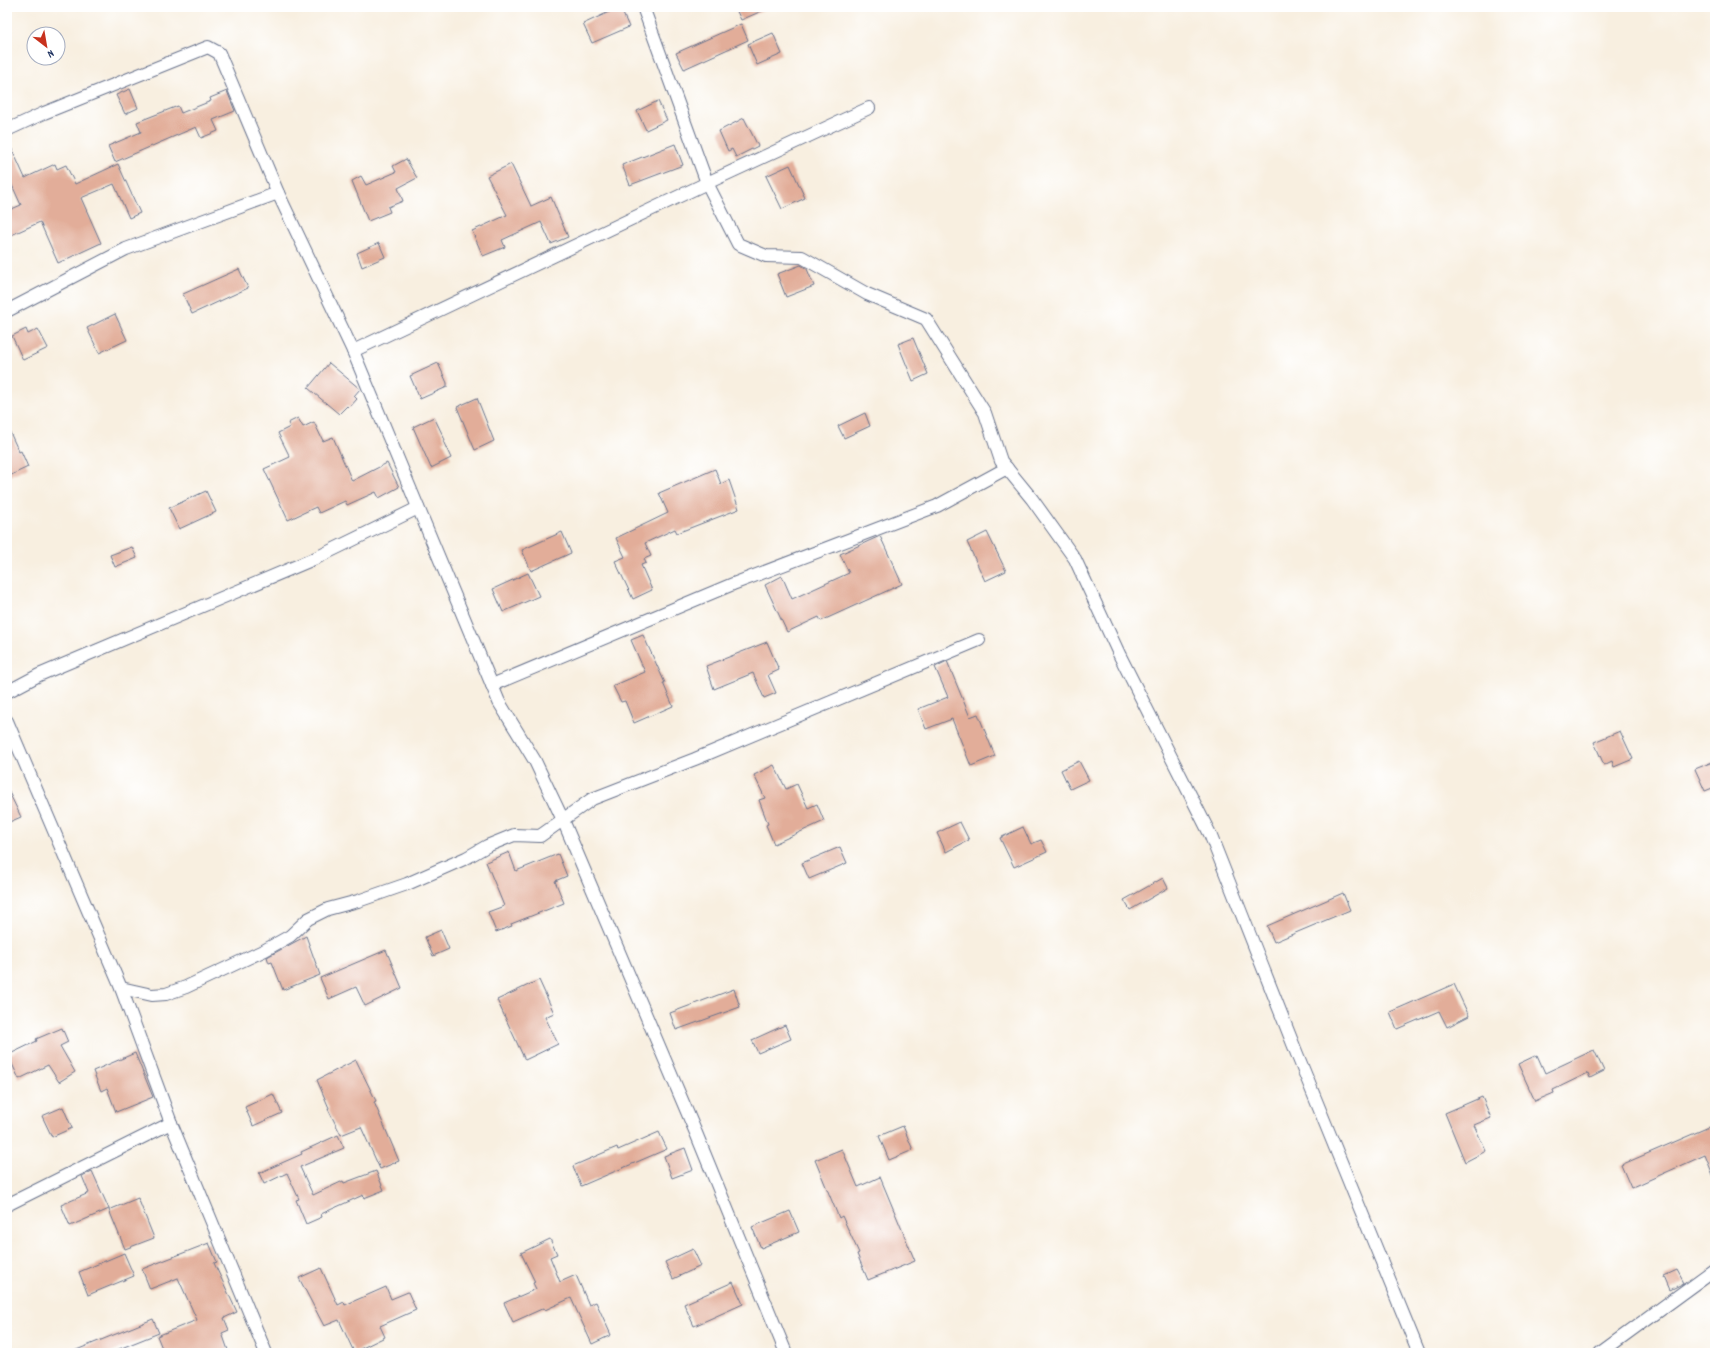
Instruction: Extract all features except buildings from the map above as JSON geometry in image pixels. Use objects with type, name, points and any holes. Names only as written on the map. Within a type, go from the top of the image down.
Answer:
[{"type":"street","points":[[643,7],[707,183],[738,244],[766,256],[802,257],[867,294],[926,319],[985,413],[1001,460],[1032,499],[1075,559],[1120,656],[1210,834],[1297,1054],[1419,1353]]},
{"type":"street","points":[[7,130],[44,113],[208,47],[219,52],[278,192],[353,351],[499,702],[535,761],[563,820],[696,1133],[786,1353]]},
{"type":"street","points":[[353,351],[707,183],[870,108]]},
{"type":"street","points":[[7,311],[126,250],[278,192]]},
{"type":"street","points":[[492,685],[733,584],[937,506],[1007,468]]},
{"type":"street","points":[[7,692],[39,675],[316,558],[418,508]]},
{"type":"street","points":[[122,988],[152,995],[166,994],[186,986],[265,950],[290,936],[308,920],[328,909],[358,901],[407,884],[466,858],[487,846],[514,836],[540,836],[592,799],[694,759],[979,640]]},
{"type":"street","points":[[7,721],[122,988],[170,1123],[266,1353]]},
{"type":"street","points":[[7,1205],[170,1123]]},
{"type":"street","points":[[1600,1353],[1715,1268]]}]
